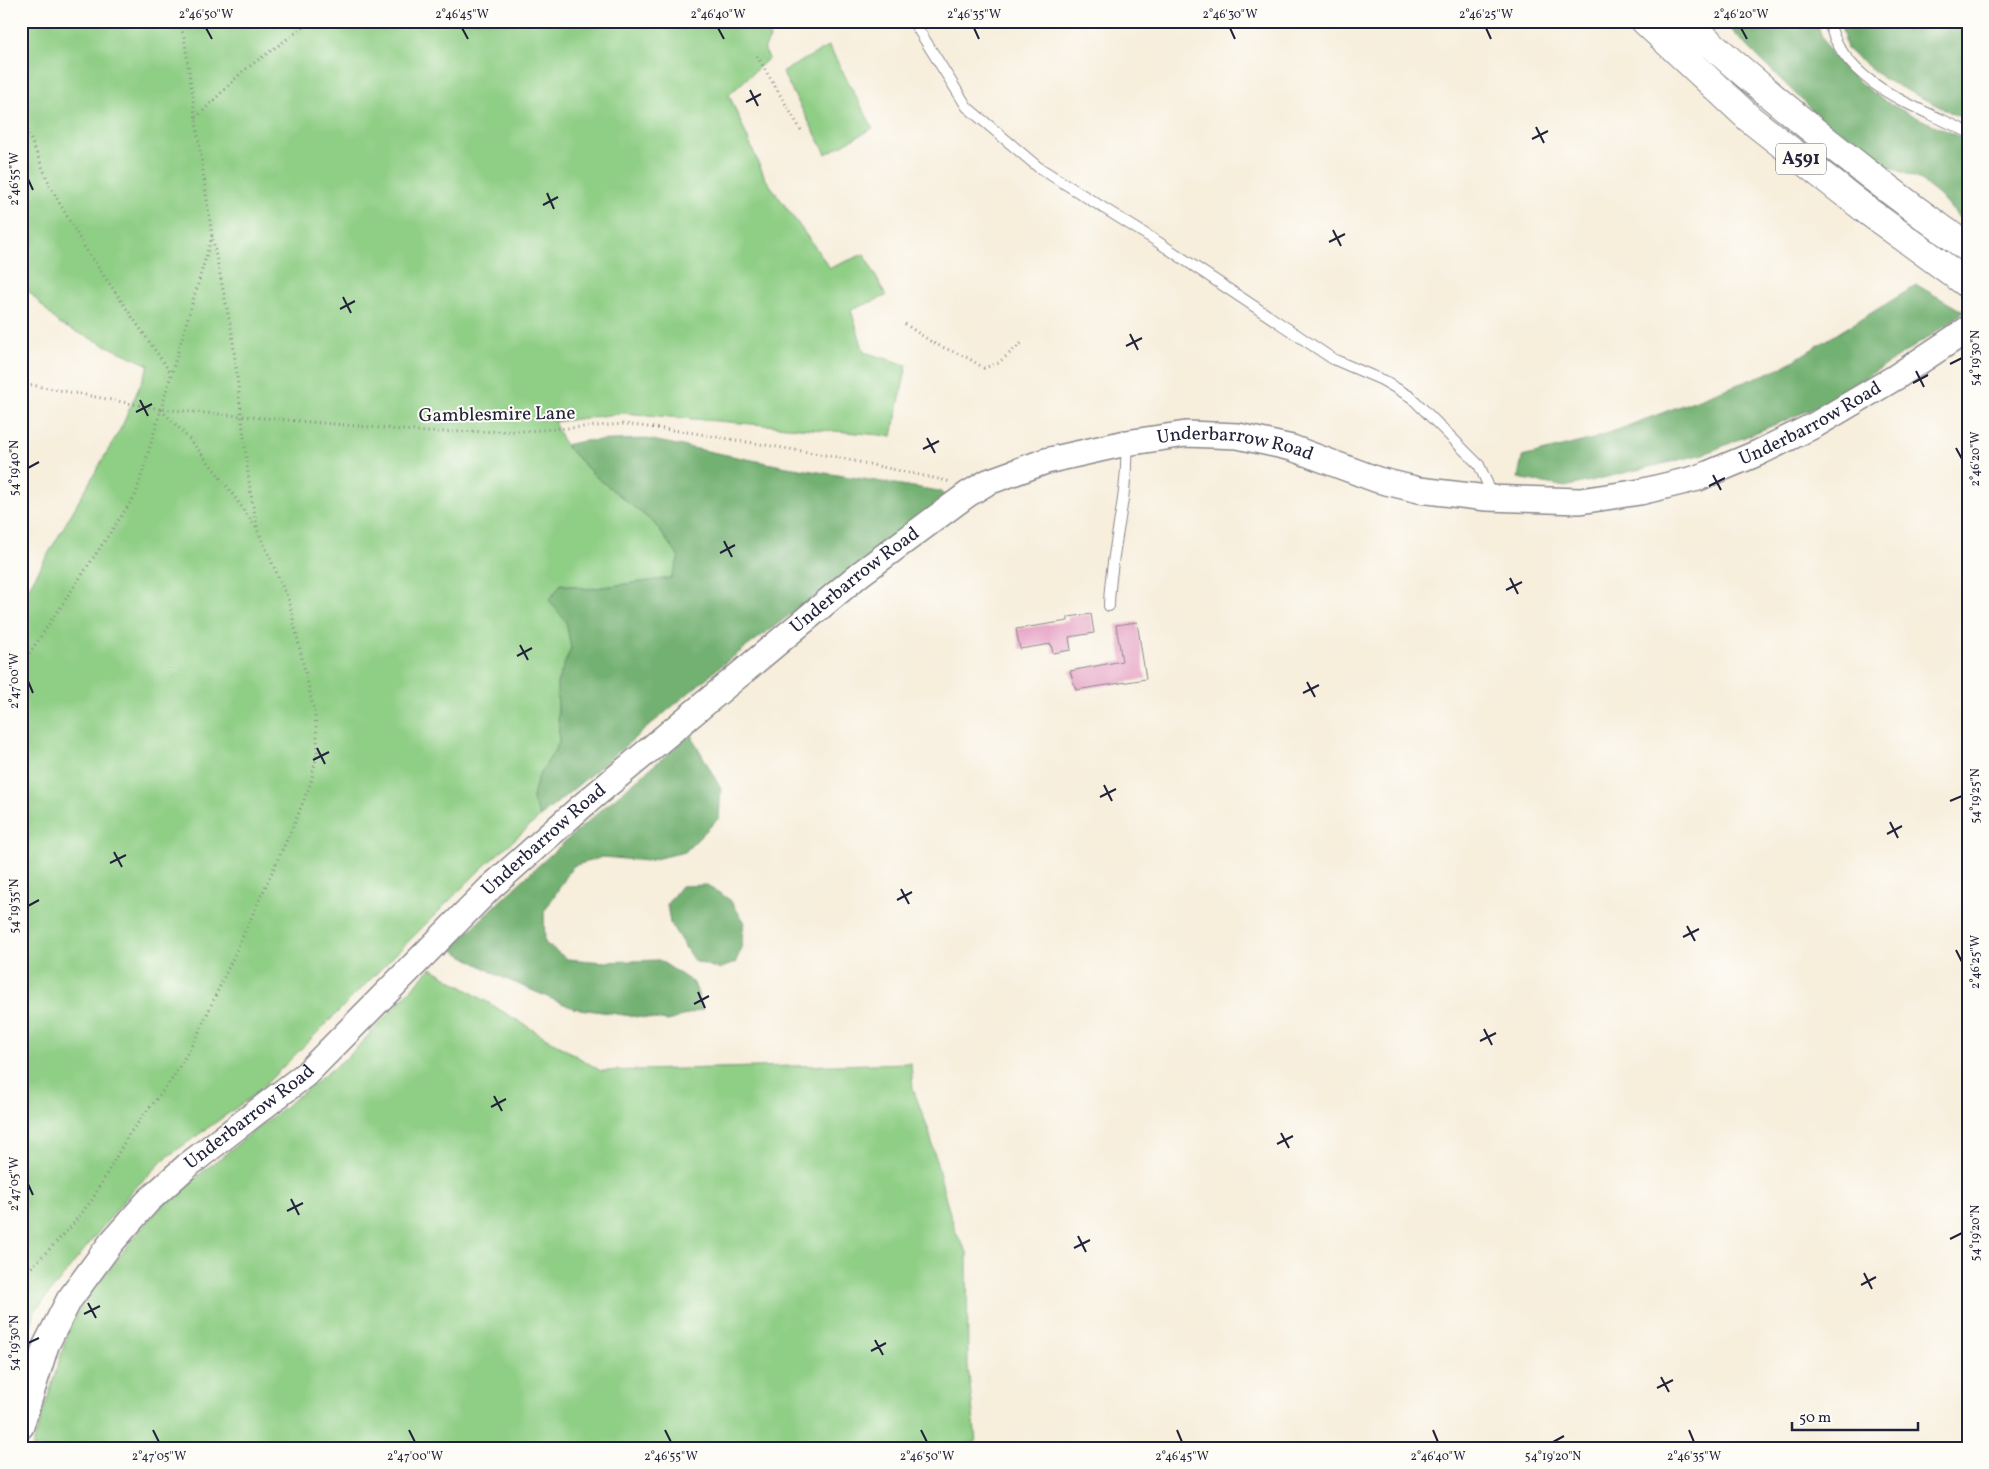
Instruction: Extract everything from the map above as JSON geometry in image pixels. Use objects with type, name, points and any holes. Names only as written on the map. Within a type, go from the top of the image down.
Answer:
[{"type":"highway","name":"A591","points":[[1645,21],[1750,119],[1869,212],[1968,284]]},
{"type":"highway","name":"A591","points":[[1685,21],[1707,32],[1756,85],[1877,183],[1968,248]]},
{"type":"street","name":"Underbarrow Road","points":[[21,1426],[46,1345],[69,1300],[111,1243],[148,1201],[188,1166],[306,1074],[490,888],[582,806],[860,574],[968,494],[988,482],[1046,462],[1126,443],[1186,434],[1238,436],[1292,448],[1378,480],[1411,488],[1487,498],[1580,501],[1640,492],[1698,478],[1758,454],[1815,425],[1896,377],[1965,331]]},
{"type":"lane","points":[[913,21],[967,107],[1038,166],[1158,242],[1333,359],[1382,380],[1411,397],[1479,465],[1488,485],[1487,498]]},
{"type":"lane","points":[[1829,21],[1832,37],[1844,58],[1871,83],[1968,132]]},
{"type":"lane","points":[[1109,606],[1109,583],[1127,464],[1126,443]]},
{"type":"path","points":[[178,21],[184,36],[212,236],[232,333],[243,415],[250,490],[258,531]]},
{"type":"path","points":[[195,119],[243,71],[312,21]]},
{"type":"path","points":[[757,56],[801,130]]},
{"type":"path","points":[[21,116],[51,188],[85,248],[170,372]]},
{"type":"path","points":[[21,666],[136,494],[170,372],[212,236]]},
{"type":"path","points":[[905,324],[933,343],[960,354],[984,368],[998,363],[1023,342]]},
{"type":"path","name":"Gamblesmire Lane","points":[[21,383],[160,409],[427,432],[527,432],[625,424],[694,433],[918,474],[947,480],[960,486],[968,494]]},
{"type":"path","points":[[21,1278],[69,1229],[92,1200],[129,1134],[173,1078],[198,1034],[278,862],[311,782],[318,749],[315,715],[288,601],[258,531],[225,482],[191,441],[160,409]]},
{"type":"green space","points":[[21,21],[761,21],[770,38],[764,49],[769,58],[729,95],[765,178],[830,268],[864,254],[886,296],[851,310],[864,352],[907,365],[892,436],[624,413],[554,422],[565,445],[595,476],[654,523],[679,557],[672,578],[588,589],[561,584],[571,648],[557,683],[559,743],[538,778],[532,798],[540,817],[482,868],[257,1093],[167,1157],[130,1193],[35,1311],[21,1356],[21,601],[122,426],[149,365],[59,324],[21,283]]},
{"type":"green space","points":[[1731,21],[1818,21],[1825,43],[1842,65],[1862,85],[1892,105],[1968,141],[1968,228],[1940,196],[1920,180],[1873,159],[1842,140],[1731,30]]},
{"type":"green space","points":[[1840,21],[1968,21],[1968,121],[1884,79],[1847,49]]},
{"type":"green space","points":[[829,46],[873,128],[826,154],[782,72]]},
{"type":"green space","points":[[1917,285],[1964,312],[1929,337],[1824,404],[1704,454],[1565,487],[1518,478],[1522,457],[1593,439],[1781,368]]},
{"type":"green space","points":[[647,439],[787,467],[939,491],[948,498],[722,665],[540,817],[532,798],[538,778],[559,743],[557,683],[571,648],[566,622],[549,600],[561,584],[588,589],[671,578],[679,557],[654,523],[595,476],[565,445],[583,441]]},
{"type":"green space","points":[[691,735],[721,789],[719,818],[685,852],[646,861],[603,857],[573,866],[544,912],[545,943],[567,959],[604,962],[659,960],[694,983],[703,1009],[668,1021],[573,1008],[499,976],[451,949],[568,839]]},
{"type":"green space","points":[[707,885],[730,900],[744,921],[741,950],[735,963],[719,969],[694,961],[670,923],[667,904],[681,886]]},
{"type":"green space","points":[[431,968],[601,1071],[911,1063],[913,1089],[929,1131],[956,1233],[967,1252],[968,1366],[976,1442],[947,1448],[32,1448],[71,1323],[90,1294],[144,1225],[167,1201],[350,1055]]},
{"type":"building","points":[[1091,614],[1094,633],[1069,637],[1071,650],[1053,653],[1051,644],[1020,649],[1016,629],[1068,621],[1068,617]]},
{"type":"building","points":[[1137,622],[1146,679],[1076,690],[1070,671],[1122,661],[1116,625]]}]
